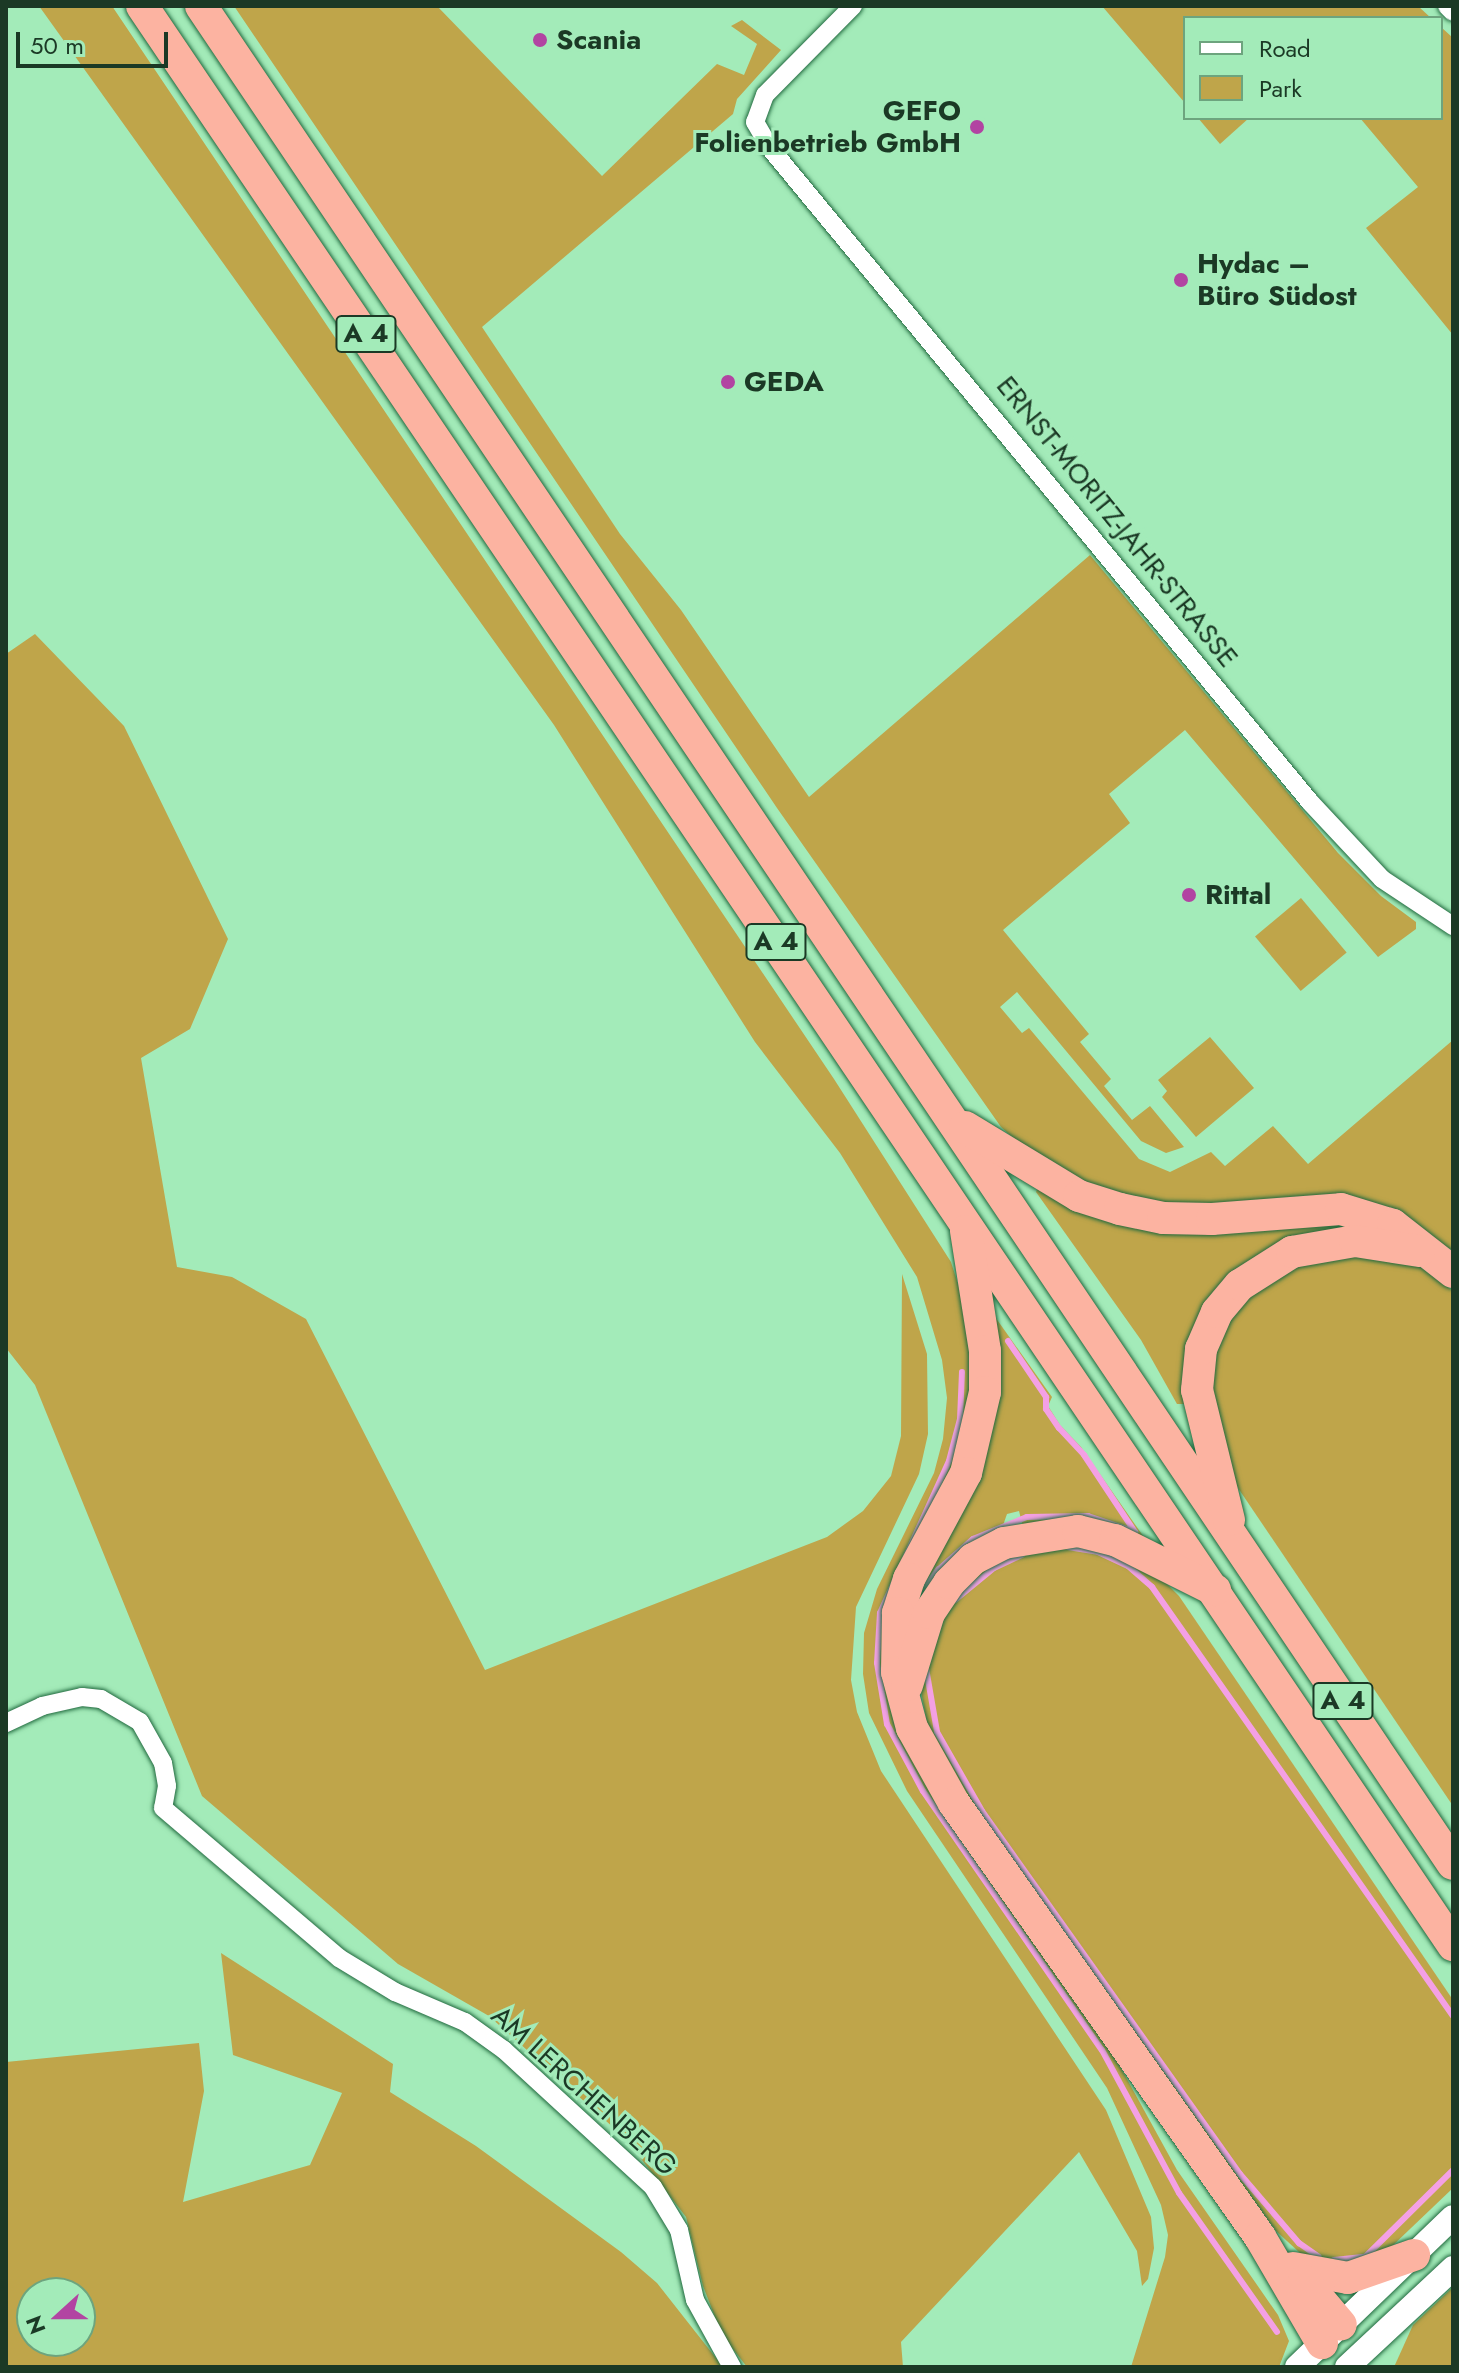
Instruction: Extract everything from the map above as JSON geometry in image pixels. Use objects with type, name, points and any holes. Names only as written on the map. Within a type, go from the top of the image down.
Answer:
[{"type":"highway","name":"A 4","points":[[142,6],[1218,1592],[1453,1945]]},
{"type":"highway","name":"A 4","points":[[201,6],[1453,1864]]},
{"type":"highway","points":[[953,1118],[1079,1196],[1120,1209],[1212,1219],[1341,1209],[1393,1225],[1440,1263]]},
{"type":"highway","points":[[964,1220],[985,1351],[985,1392],[966,1473],[909,1579],[898,1613],[895,1645],[912,1728],[954,1803],[1334,2345]]},
{"type":"highway","points":[[1232,1539],[1197,1390],[1201,1349],[1217,1312],[1240,1285],[1292,1252],[1355,1241],[1440,1263]]},
{"type":"highway","points":[[904,1696],[915,1649],[936,1603],[973,1559],[1004,1543],[1042,1533],[1078,1531],[1115,1540],[1218,1592]]},
{"type":"highway","points":[[1260,2237],[1293,2268],[1334,2345]]},
{"type":"highway","points":[[1293,2268],[1348,2278],[1414,2255]]},
{"type":"main road","points":[[1297,2367],[1334,2345],[1414,2255],[1453,2217]]},
{"type":"main road","points":[[1334,2345],[1360,2363],[1453,2268]]},
{"type":"street","name":"ERNST-MORITZ-JAHR-STRASSE","points":[[853,6],[765,95],[756,112],[759,131],[1310,802],[1382,879],[1453,926]]},
{"type":"street","points":[[1447,6],[1453,12]]},
{"type":"street","name":"AM LERCHENBERG","points":[[6,1723],[42,1706],[82,1697],[101,1699],[140,1722],[163,1763],[167,1786],[163,1808],[339,1958],[494,2042],[653,2187],[679,2230],[695,2300],[732,2367]]},
{"type":"green space","points":[[39,6],[112,6],[834,1079],[951,1262],[973,1331],[969,1434],[883,1669],[889,1706],[900,1738],[1101,2032],[1177,2170],[1278,2315],[1289,2341],[1279,2367],[1131,2367],[1165,2257],[1168,2235],[1161,2205],[1107,2088],[907,1791],[869,1713],[863,1674],[864,1633],[877,1589],[934,1473],[943,1439],[947,1398],[942,1360],[917,1277],[840,1153],[755,1042],[554,725]]},
{"type":"green space","points":[[234,6],[437,6],[602,176],[717,64],[744,75],[757,44],[731,26],[742,20],[781,50],[737,99],[733,114],[482,327],[620,534],[681,610],[809,797],[1090,555],[1338,853],[1381,896],[1416,922],[1416,929],[1378,957],[1185,730],[1109,794],[1130,823],[1003,930],[1089,1034],[1080,1042],[1111,1079],[1104,1086],[1132,1120],[1150,1106],[1184,1147],[1166,1153],[1141,1141],[1017,992],[1000,1007],[1022,1033],[1029,1028],[1139,1159],[1170,1172],[1211,1152],[1225,1166],[1273,1126],[1308,1164],[1453,1040],[1453,1251],[1391,1212],[1227,1209],[1110,1199],[1029,1152],[1001,1127],[777,808]]},
{"type":"green space","points":[[1102,6],[1418,6],[1429,16],[1183,16],[1183,101]]},
{"type":"green space","points":[[1443,29],[1453,38],[1453,335],[1366,228],[1418,187],[1362,120],[1443,120]]},
{"type":"green space","points":[[1200,120],[1247,120],[1220,144]]},
{"type":"green space","points":[[35,634],[124,726],[228,939],[190,1029],[141,1058],[177,1267],[232,1277],[306,1319],[485,1670],[827,1537],[863,1511],[891,1476],[901,1436],[902,1274],[927,1354],[928,1434],[919,1474],[856,1607],[851,1680],[857,1712],[881,1771],[1106,2110],[1151,2217],[1154,2248],[1148,2279],[1142,2286],[1137,2251],[1079,2152],[901,2342],[903,2367],[747,2367],[722,2335],[703,2286],[686,2217],[625,2138],[489,2016],[398,1964],[202,1796],[35,1385],[6,1348],[6,654]]},
{"type":"green space","points":[[1301,898],[1347,952],[1301,991],[1255,937]]},
{"type":"green space","points":[[1210,1037],[1254,1088],[1196,1137],[1162,1097],[1167,1091],[1158,1080]]},
{"type":"green space","points":[[1039,1185],[1070,1205],[1343,1222],[1385,1233],[1264,1255],[1187,1404],[1177,1404],[1141,1340],[1036,1192]]},
{"type":"green space","points":[[1318,1252],[1415,1263],[1453,1291],[1453,1806],[1236,1485],[1207,1396],[1219,1333],[1249,1290]]},
{"type":"green space","points":[[993,1314],[1052,1397],[1048,1406],[1060,1425],[1081,1447],[1148,1543],[1023,1527],[1019,1511],[1007,1514],[1000,1534],[901,1633],[915,1592],[974,1479]]},
{"type":"green space","points":[[1081,1540],[1158,1575],[1179,1596],[1453,2000],[1453,2188],[1388,2250],[1358,2268],[1311,2263],[1276,2231],[961,1792],[929,1733],[920,1686],[937,1613],[988,1560]]},
{"type":"green space","points":[[221,1953],[393,2064],[390,2092],[476,2146],[621,2252],[657,2283],[723,2367],[6,2367],[6,2062],[199,2043],[204,2091],[183,2202],[310,2165],[342,2093],[233,2055]]},
{"type":"green space","points":[[1453,2287],[1453,2367],[1394,2367],[1413,2325]]},
{"type":"waterway","points":[[1008,1341],[1046,1397],[1046,1409],[1084,1455],[1135,1532]]},
{"type":"waterway","points":[[962,1372],[960,1419],[949,1461],[880,1613],[877,1663],[887,1724],[923,1791],[1102,2050],[1179,2193],[1277,2332]]},
{"type":"waterway","points":[[921,1593],[938,1570],[973,1539],[1027,1517],[1088,1516],[1135,1532]]},
{"type":"waterway","points":[[1068,1547],[1098,1552],[1128,1566],[1152,1587],[1453,2016]]},
{"type":"waterway","points":[[955,1600],[994,1568],[1022,1555]]},
{"type":"waterway","points":[[926,1668],[937,1732],[982,1811],[1240,2174],[1299,2243],[1319,2257]]},
{"type":"waterway","points":[[1334,2260],[1365,2257],[1453,2170]]},
{"type":"place","name":"Scania","points":[[540,40]]},
{"type":"place","name":"GEFO Folienbetrieb GmbH","points":[[977,127]]},
{"type":"place","name":"Hydac – Büro Südost","points":[[1181,280]]},
{"type":"place","name":"GEDA","points":[[728,382]]},
{"type":"place","name":"Rittal","points":[[1189,895]]}]
